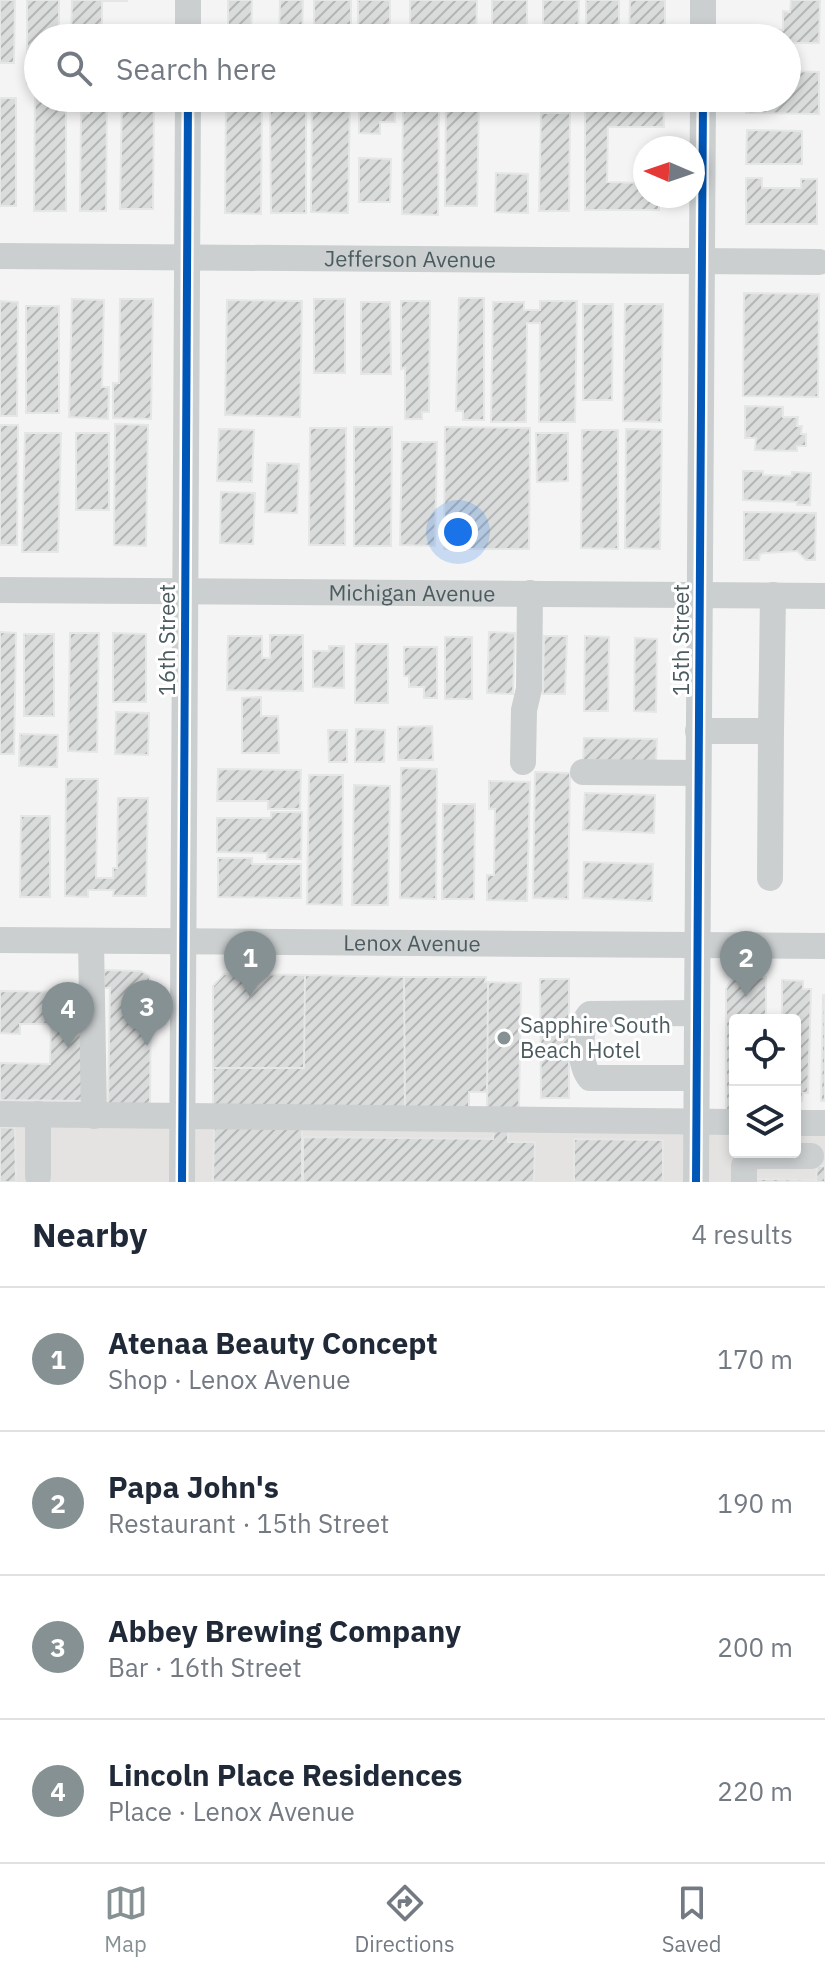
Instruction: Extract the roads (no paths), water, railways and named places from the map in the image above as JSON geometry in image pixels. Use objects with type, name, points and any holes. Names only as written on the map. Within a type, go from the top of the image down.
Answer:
[{"type":"street","points":[[188,0],[188,24]]},
{"type":"street","points":[[703,0],[703,24]]},
{"type":"street","name":"16th Street","points":[[182,1182],[188,112]]},
{"type":"street","name":"15th Street","points":[[696,1182],[703,112]]},
{"type":"street","name":"Jefferson Avenue","points":[[0,256],[819,262]]},
{"type":"street","name":"Michigan Avenue","points":[[0,590],[825,596]]},
{"type":"street","points":[[523,762],[524,710],[529,689],[530,593]]},
{"type":"street","points":[[770,878],[773,595]]},
{"type":"street","points":[[698,731],[771,731]]},
{"type":"street","points":[[583,772],[698,773]]},
{"type":"street","name":"Lenox Avenue","points":[[0,940],[825,946]]},
{"type":"street","points":[[91,941],[94,1116]]},
{"type":"street","points":[[696,1013],[590,1014],[583,1025],[583,1065],[590,1078],[696,1078]]},
{"type":"street","points":[[0,1114],[729,1122]]},
{"type":"street","points":[[38,1114],[38,1176]]},
{"type":"street","points":[[801,1123],[825,1123]]},
{"type":"street","points":[[744,1182],[747,1159],[755,1156],[811,1156]]},
{"type":"place","name":"Atenaa Beauty Concept","points":[[250,997]]},
{"type":"place","name":"Papa John's","points":[[746,997]]},
{"type":"place","name":"Sapphire South Beach Hotel","points":[[504,1038]]},
{"type":"place","name":"Abbey Brewing Company","points":[[147,1046]]},
{"type":"place","name":"Lincoln Place Residences","points":[[68,1048]]}]
